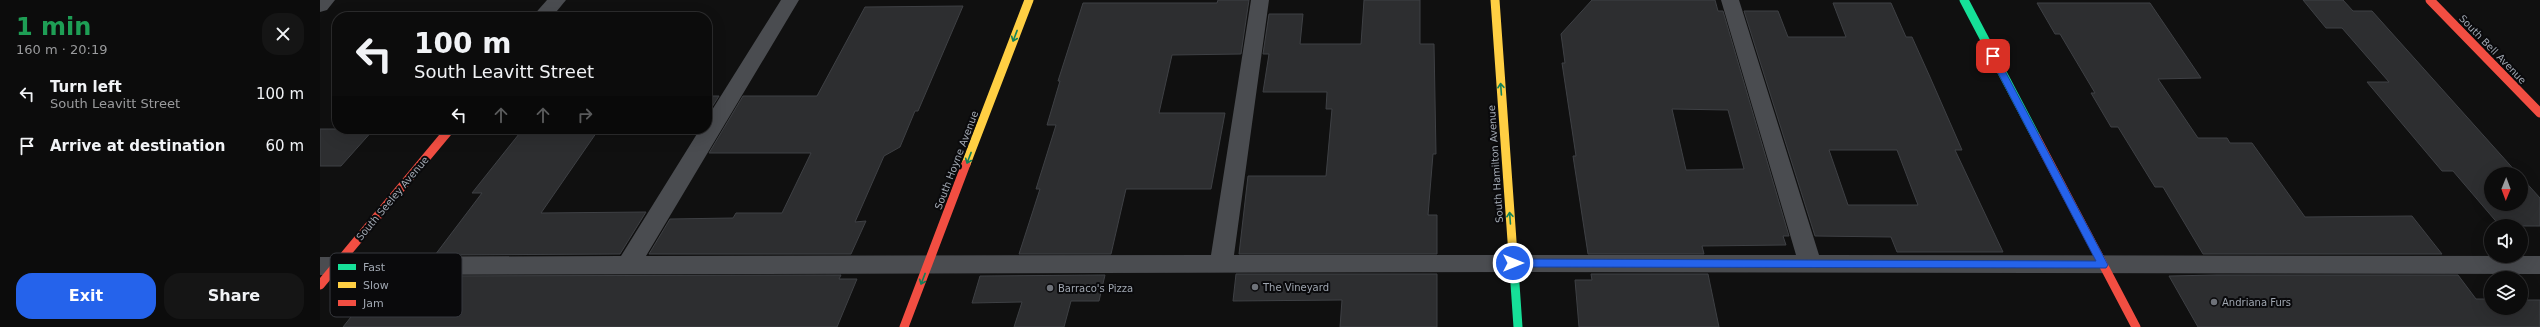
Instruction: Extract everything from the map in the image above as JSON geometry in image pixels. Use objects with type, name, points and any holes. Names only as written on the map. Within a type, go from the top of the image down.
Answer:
[{"type":"street","points":[[320,6],[326,0]]},
{"type":"street","points":[[546,12],[557,0]]},
{"type":"street","points":[[712,127],[790,0]]},
{"type":"street","name":"South Hoyne Avenue","points":[[904,327],[1029,0]]},
{"type":"street","points":[[1221,264],[1260,0]]},
{"type":"street","name":"South Hamilton Avenue","points":[[1495,0],[1518,327]]},
{"type":"street","points":[[1730,0],[1810,263]]},
{"type":"street","points":[[1964,0],[2136,327]]},
{"type":"street","name":"South Bell Avenue","points":[[2430,0],[2540,113]]},
{"type":"street","name":"South Seeley Avenue","points":[[340,253],[446,134]]},
{"type":"street","points":[[628,264],[708,134]]},
{"type":"street","points":[[462,265],[1513,263],[2540,265]]},
{"type":"street","name":"South Seeley Avenue","points":[[320,285],[328,266]]},
{"type":"building","points":[[1218,0],[1249,0],[1241,54],[1172,55],[1159,113],[1225,113],[1211,189],[1126,189],[1111,254],[1019,254],[1040,189],[1036,189],[1056,125],[1047,125],[1060,81],[1058,81],[1083,3],[1217,3]]},
{"type":"building","points":[[1364,0],[1420,0],[1420,44],[1434,44],[1436,154],[1433,154],[1428,215],[1437,215],[1437,254],[1239,254],[1248,176],[1326,176],[1332,109],[1326,109],[1327,92],[1263,92],[1269,54],[1263,54],[1269,14],[1303,14],[1300,44],[1361,44]]},
{"type":"building","points":[[1592,0],[1715,0],[1718,11],[1723,11],[1789,236],[1783,236],[1786,245],[1702,246],[1704,254],[1588,254],[1573,156],[1576,156],[1562,63],[1565,63],[1561,34]],"holes":[[[1672,109],[1728,110],[1744,169],[1686,170]]]},
{"type":"building","points":[[2303,0],[2343,0],[2353,11],[2372,11],[2512,167],[2484,167],[2484,207],[2453,171],[2442,171],[2367,82],[2389,82],[2342,28],[2326,28]]},
{"type":"building","points":[[1833,3],[1891,3],[1906,37],[1912,37],[1930,77],[1962,150],[1955,150],[2003,252],[1897,252],[1891,237],[1815,236],[1744,11],[1778,11],[1788,37],[1846,37]],"holes":[[[1829,150],[1897,150],[1918,205],[1848,205]]]},
{"type":"building","points":[[2037,3],[2150,3],[2201,78],[2158,79],[2198,138],[2227,138],[2230,143],[2252,143],[2305,217],[2412,216],[2442,254],[2203,254],[2163,187],[2155,187],[2118,127],[2111,127],[2091,93],[2095,93],[2060,34],[2055,34]]},
{"type":"building","points":[[963,6],[918,111],[915,111],[900,147],[884,156],[855,222],[866,221],[851,254],[649,254],[670,219],[733,218],[736,213],[782,213],[811,153],[709,153],[743,96],[817,96],[865,7]]},
{"type":"building","points":[[712,96],[719,96],[712,107]]},
{"type":"building","points":[[320,129],[332,129],[332,134],[370,134],[341,166],[320,166]]},
{"type":"building","points":[[519,134],[596,134],[541,213],[646,212],[620,254],[462,255],[462,253],[437,253],[482,193],[472,193]]},
{"type":"building","points":[[2528,185],[2540,198],[2540,226],[2528,226],[2528,219],[2494,219],[2487,211],[2528,211]]},
{"type":"building","name":"The Vineyard","points":[[1236,274],[1437,274],[1437,327],[1340,327],[1342,300],[1233,301]]},
{"type":"building","points":[[1591,274],[1708,274],[1719,327],[1579,327],[1575,280],[1592,280]]},
{"type":"building","points":[[841,275],[839,279],[857,279],[837,327],[343,327],[351,317],[462,317],[462,276]]},
{"type":"building","points":[[1105,275],[1099,301],[1071,301],[1064,327],[1014,327],[1022,302],[972,303],[980,276]]},
{"type":"building","points":[[2458,275],[2476,299],[2484,299],[2484,315],[2528,315],[2528,300],[2540,300],[2540,327],[2198,327],[2169,276]]},
{"type":"traffic: fast","points":[[1964,0],[2036,137]]},
{"type":"traffic: fast","points":[[1513,255],[1518,327]]},
{"type":"traffic: slow","points":[[966,164],[1029,0]]},
{"type":"traffic: slow","points":[[1495,0],[1513,255]]},
{"type":"traffic: jam","points":[[2430,0],[2540,113]]},
{"type":"traffic: jam","points":[[347,253],[446,134]]},
{"type":"traffic: jam","points":[[2036,137],[2136,327]]},
{"type":"traffic: jam","points":[[904,327],[966,164]]},
{"type":"traffic: jam","points":[[320,285],[330,273]]},
{"type":"place","name":"The Vineyard","points":[[1255,287]]},
{"type":"place","name":"Barraco's Pizza","points":[[1050,288]]},
{"type":"place","name":"Andriana Furs","points":[[2214,302]]},
{"type":"route","points":[[1513,263],[2103,265],[1993,56]]}]
